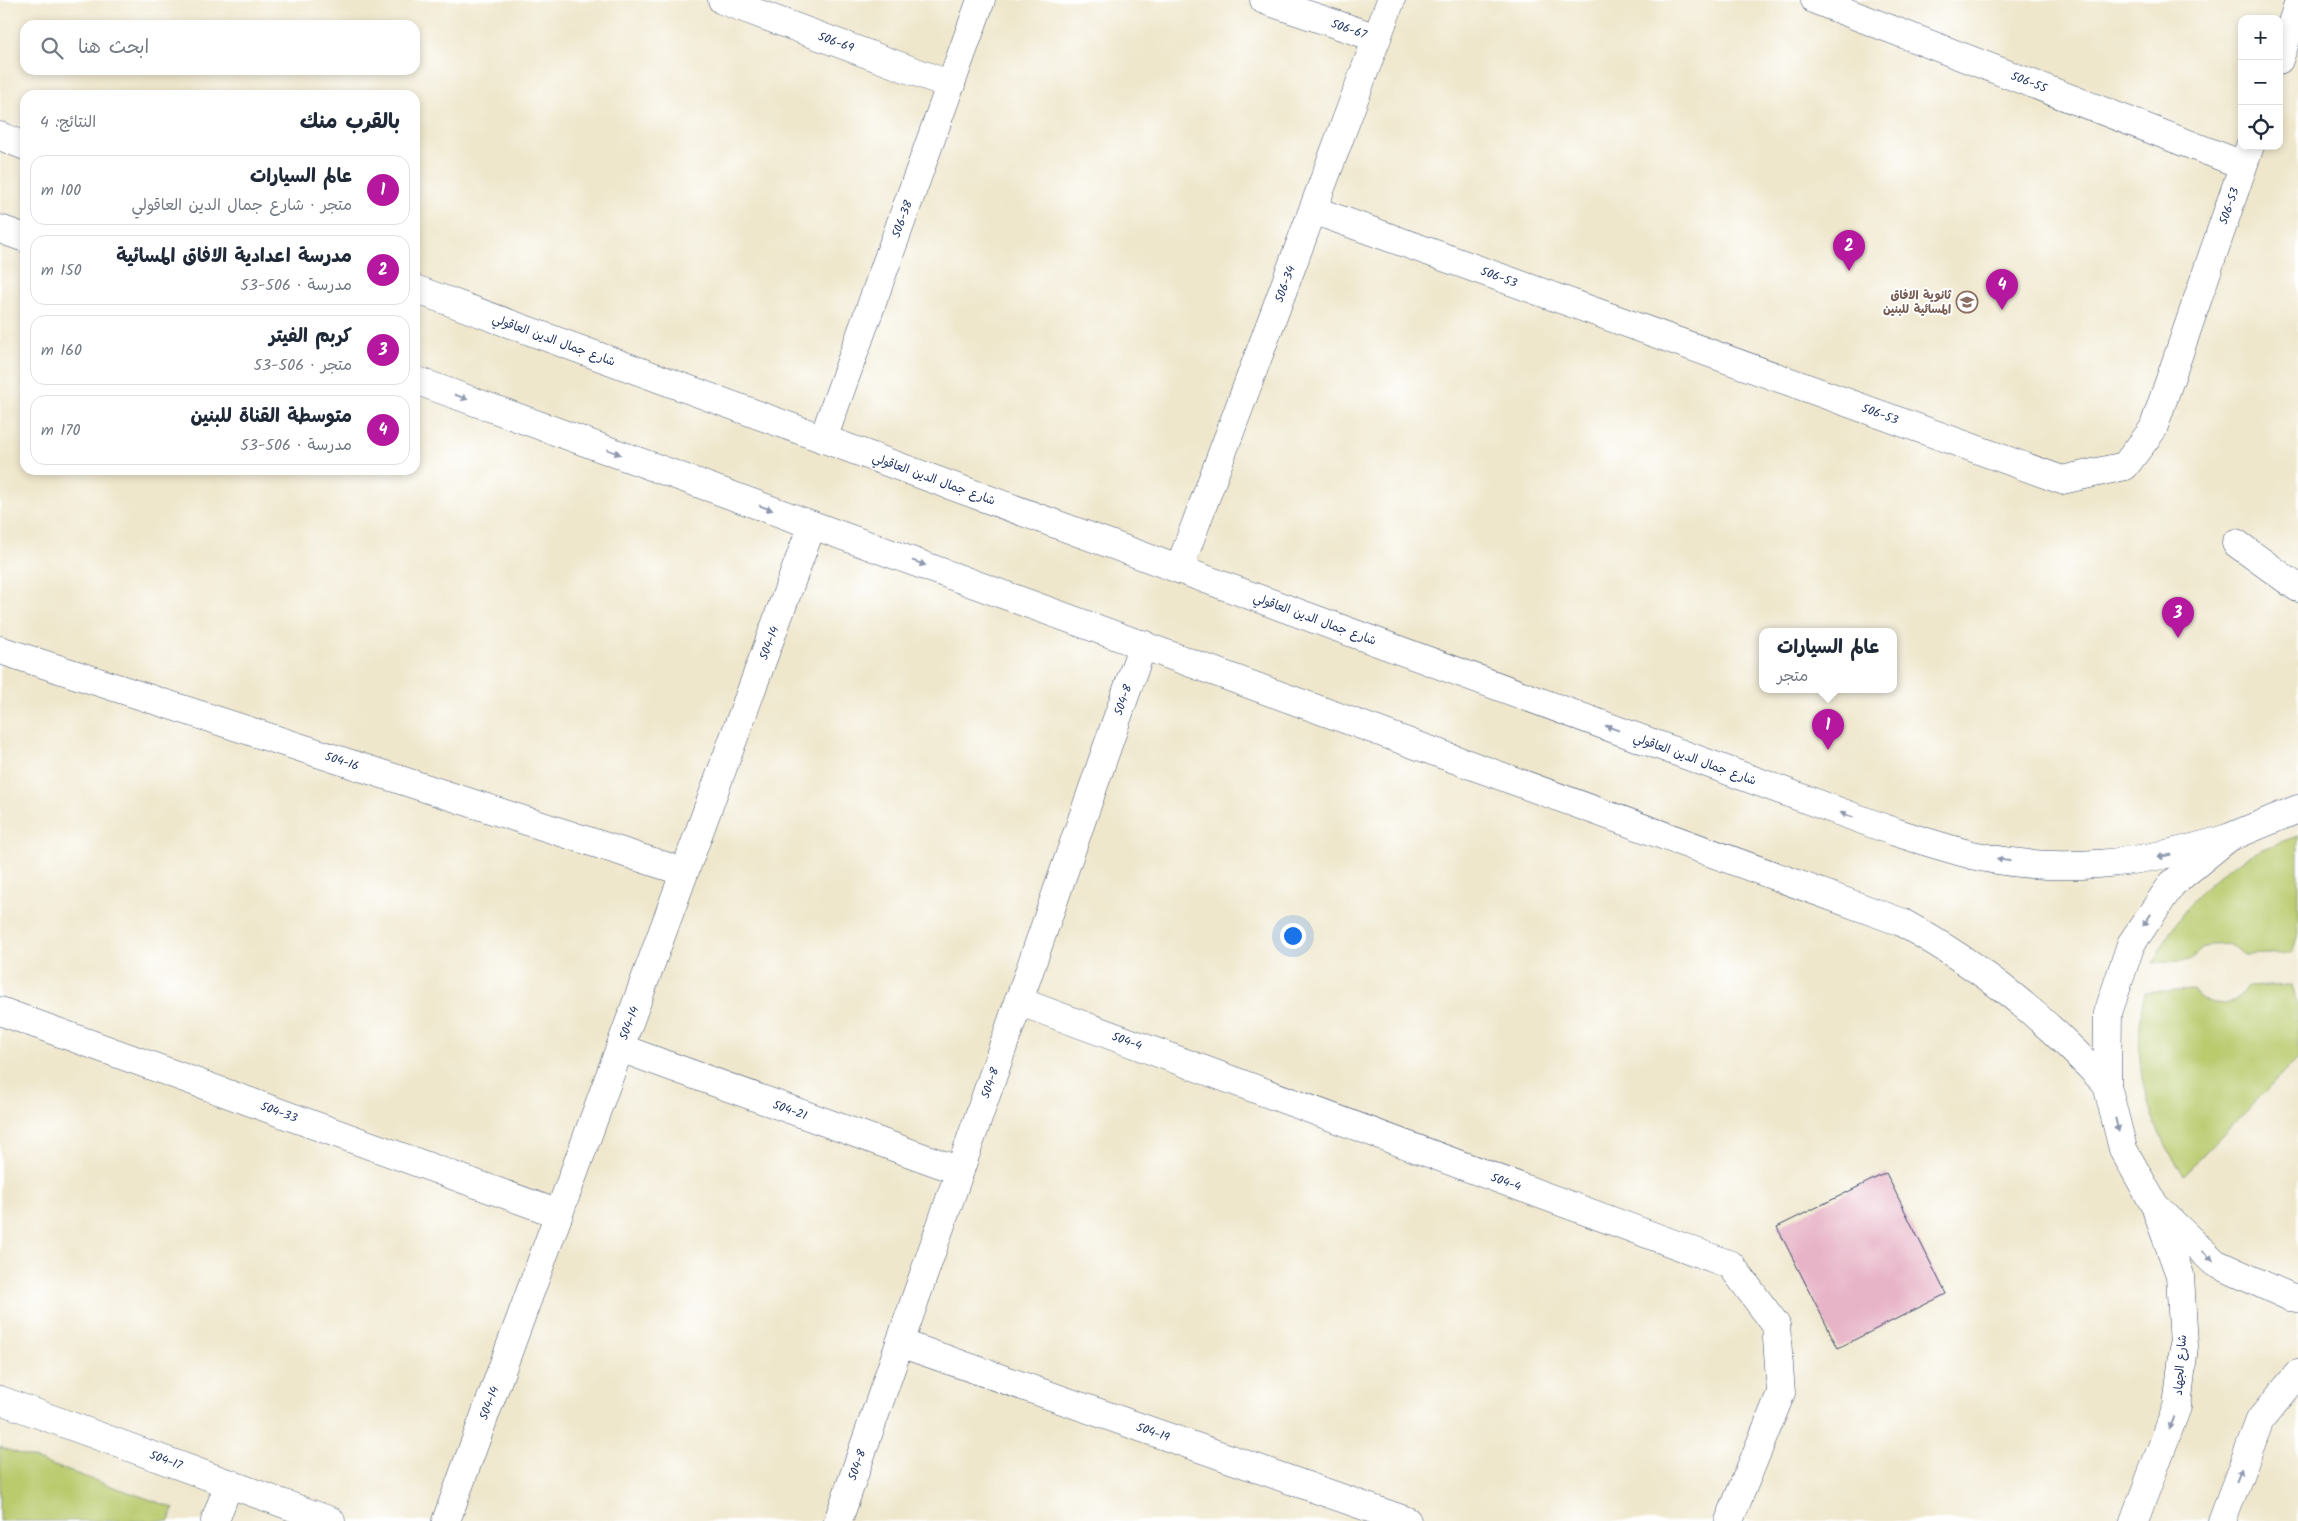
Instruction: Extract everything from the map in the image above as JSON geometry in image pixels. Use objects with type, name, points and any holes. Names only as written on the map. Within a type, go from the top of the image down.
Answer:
[{"type":"street","name":"506-69","points":[[722,0],[951,85]]},
{"type":"street","name":"506-38","points":[[823,439],[981,0]]},
{"type":"street","name":"506-67","points":[[1264,0],[1377,38]]},
{"type":"street","name":"506-34","points":[[1179,569],[1391,0]]},
{"type":"street","name":"506-55","points":[[1815,0],[2246,156]]},
{"type":"street","points":[[2283,48],[2298,5]]},
{"type":"street","points":[[0,136],[20,144]]},
{"type":"street","name":"506-53","points":[[1313,210],[2062,480],[2125,466],[2153,429],[2246,156]]},
{"type":"street","points":[[0,229],[20,236]]},
{"type":"street","name":"شارع جمال الدين العاقولي","points":[[420,291],[1895,832],[1973,855],[2058,866],[2102,865],[2144,860],[2187,851],[2228,838]]},
{"type":"street","points":[[420,382],[1901,922],[1947,948],[2033,1010],[2072,1046],[2107,1085]]},
{"type":"street","name":"504-14","points":[[446,1521],[812,524]]},
{"type":"street","points":[[2236,542],[2298,588]]},
{"type":"street","name":"504-8","points":[[838,1521],[1142,644]]},
{"type":"street","name":"504-16","points":[[0,650],[684,872]]},
{"type":"street","points":[[2298,810],[2228,838],[2172,884],[2131,944],[2108,1013],[2107,1085],[2123,1149],[2155,1206],[2216,1263],[2290,1297],[2298,1298]]},
{"type":"street","name":"504-4","points":[[1018,1001],[1731,1265],[1776,1325],[1781,1393],[1729,1521]]},
{"type":"street","name":"504-33","points":[[0,1011],[559,1214]]},
{"type":"street","name":"504-21","points":[[620,1048],[960,1171]]},
{"type":"street","name":"شارع الجهاد","points":[[2134,1521],[2177,1407],[2184,1346],[2180,1276],[2155,1206]]},
{"type":"street","name":"504-19","points":[[900,1343],[1407,1521]]},
{"type":"street","points":[[2222,1521],[2260,1420],[2298,1374]]},
{"type":"street","name":"504-17","points":[[0,1400],[332,1521]]},
{"type":"street","points":[[215,1521],[229,1483]]},
{"type":"green space","points":[[2298,836],[2298,934],[2292,953],[2245,955],[2231,946],[2217,944],[2203,948],[2191,960],[2153,963],[2180,917],[2210,883],[2249,856]]},
{"type":"green space","points":[[2291,985],[2298,1009],[2298,1058],[2184,1175],[2159,1132],[2144,1088],[2139,1043],[2144,993],[2193,990],[2206,1001],[2213,1004],[2221,1004],[2235,999],[2247,987]]},
{"type":"green space","points":[[0,1447],[174,1508],[169,1521],[0,1521]]},
{"type":"building","points":[[1886,1173],[1946,1294],[1838,1348],[1777,1227]]},
{"type":"place","name":"مدرسة اعدادية الافاق المسائية","points":[[1849,271]]},
{"type":"place","name":"ثانوية الافاق المسائية للبنين","points":[[1967,302]]},
{"type":"place","name":"متوسطة القناة للبنين","points":[[2002,310]]},
{"type":"place","name":"كربم الفيتر","points":[[2178,638]]},
{"type":"place","name":"عالم السيارات","points":[[1828,750]]}]
